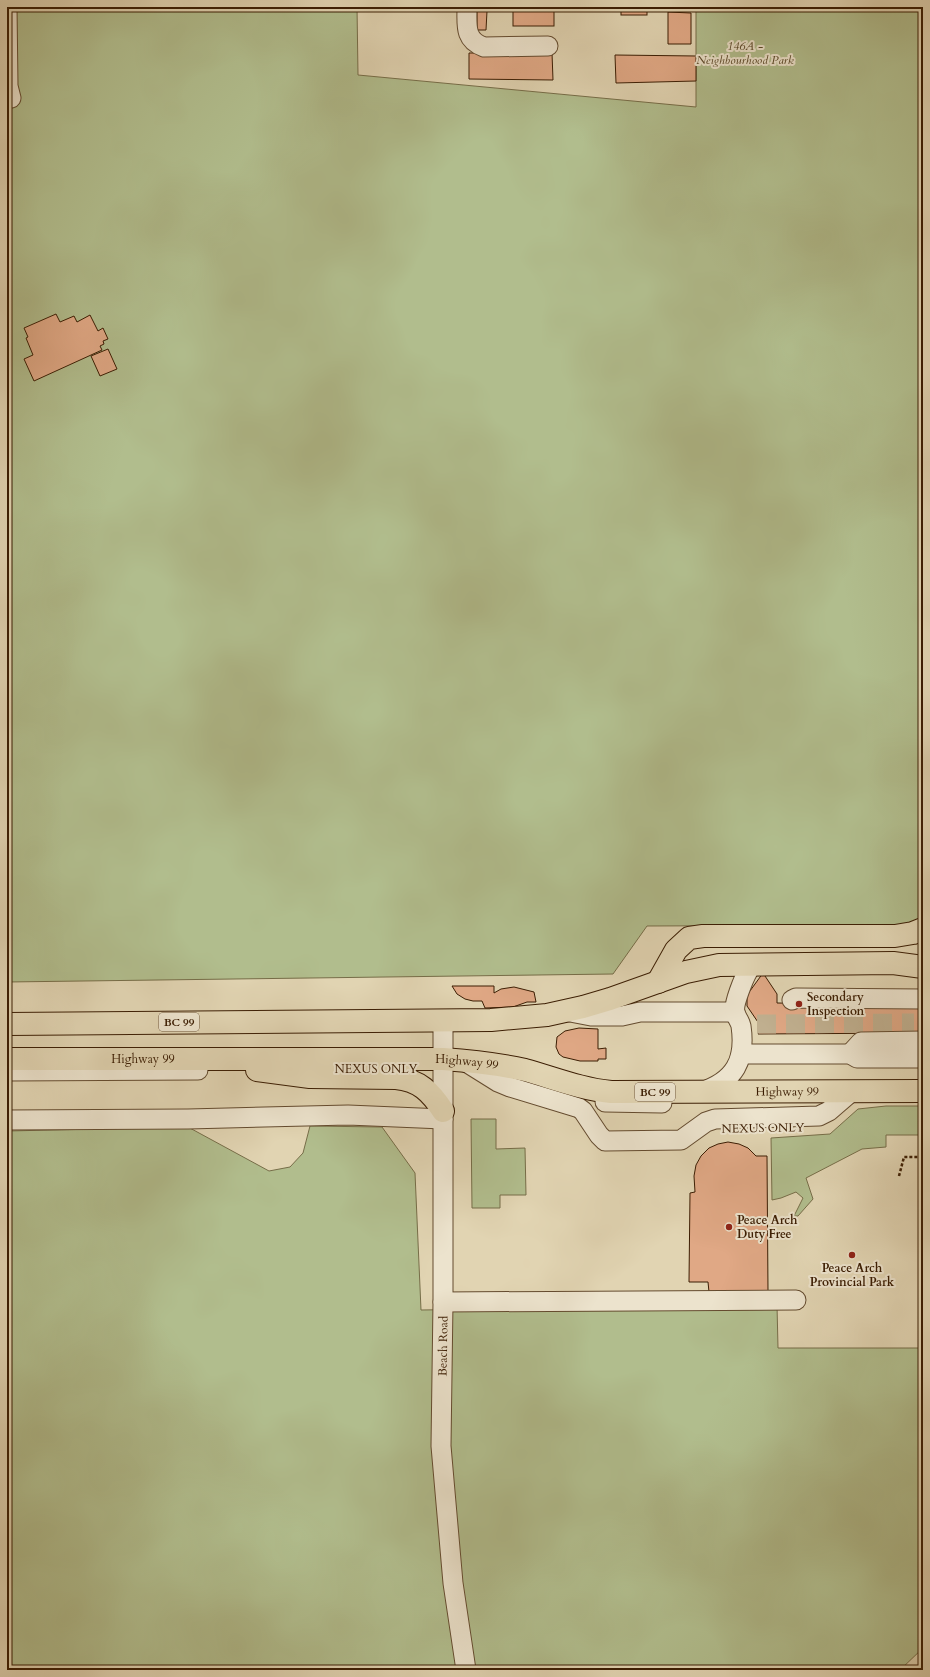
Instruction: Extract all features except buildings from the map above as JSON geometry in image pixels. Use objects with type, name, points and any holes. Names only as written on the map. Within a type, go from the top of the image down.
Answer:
[{"type":"highway","points":[[658,982],[676,950],[689,938],[704,936],[895,936],[913,933],[923,929]]},
{"type":"highway","name":"BC 99","points":[[7,1024],[472,1021],[529,1017],[565,1011],[610,999],[686,972],[713,966],[758,964],[893,963],[923,967]]},
{"type":"highway","points":[[165,1059],[310,1077],[408,1079],[426,1090],[435,1099],[443,1115]]},
{"type":"highway","name":"Highway 99","points":[[7,1060],[165,1059],[450,1063],[511,1067],[599,1091],[700,1092],[856,1099],[923,1091]]},
{"type":"highway","name":"BC 99","points":[[856,1099],[923,1102]]},
{"type":"street","points":[[7,7],[8,86],[11,98]]},
{"type":"street","points":[[467,7],[467,33],[476,44],[484,47],[548,46]]},
{"type":"street","points":[[700,1092],[711,1089],[724,1081],[738,1065],[741,1054],[744,1020],[735,1004],[748,971],[758,964]]},
{"type":"street","points":[[792,1000],[796,998],[923,999]]},
{"type":"street","points":[[565,1011],[591,1016],[622,1016],[640,1012],[744,1020]]},
{"type":"street","name":"Beach Road","points":[[443,1021],[450,1063],[443,1115],[441,1446],[453,1583],[466,1670]]},
{"type":"street","points":[[850,1054],[861,1042],[923,1041]]},
{"type":"street","points":[[741,1054],[850,1054],[857,1058],[923,1058]]},
{"type":"street","points":[[450,1063],[486,1073],[525,1081],[580,1097],[607,1102],[856,1099]]},
{"type":"street","name":"NEXUS ONLY","points":[[7,1071],[251,1070],[450,1063]]},
{"type":"street","points":[[486,1073],[498,1082],[510,1087],[579,1108],[583,1111],[599,1135],[606,1141],[681,1140],[710,1120],[810,1118],[824,1114],[856,1099]]},
{"type":"street","name":"NEXUS ONLY","points":[[663,1143],[673,1147],[682,1148],[707,1131],[713,1129],[817,1126],[829,1123],[838,1118],[856,1099]]},
{"type":"street","points":[[7,1120],[443,1115]]},
{"type":"street","points":[[443,1302],[796,1300]]},
{"type":"path","points":[[899,1176],[904,1157],[923,1157]]},
{"type":"green space","name":"146A - Neighbourhood Park","points":[[7,7],[357,7],[358,75],[696,107],[696,7],[923,7],[923,916],[910,925],[647,926],[613,974],[7,982]]},
{"type":"green space","points":[[886,1106],[923,1106],[923,1135],[886,1135],[886,1147],[862,1149],[806,1178],[813,1199],[798,1216],[794,1216],[803,1198],[796,1192],[772,1200],[771,1138],[830,1134],[858,1109]]},
{"type":"green space","points":[[471,1119],[496,1119],[496,1149],[525,1148],[526,1195],[500,1195],[500,1208],[472,1208]]},
{"type":"green space","points":[[310,1126],[382,1127],[415,1173],[421,1310],[777,1305],[778,1348],[923,1348],[923,1648],[900,1670],[7,1670],[7,1131],[188,1127],[269,1171],[290,1167],[303,1153]]},
{"type":"tunnel","points":[[757,1024],[914,1023]]},
{"type":"place","name":"Secondary Inspection","points":[[799,1004]]},
{"type":"place","name":"Peace Arch Duty Free","points":[[729,1227]]},
{"type":"place","name":"Peace Arch Provincial Park","points":[[852,1255]]}]
